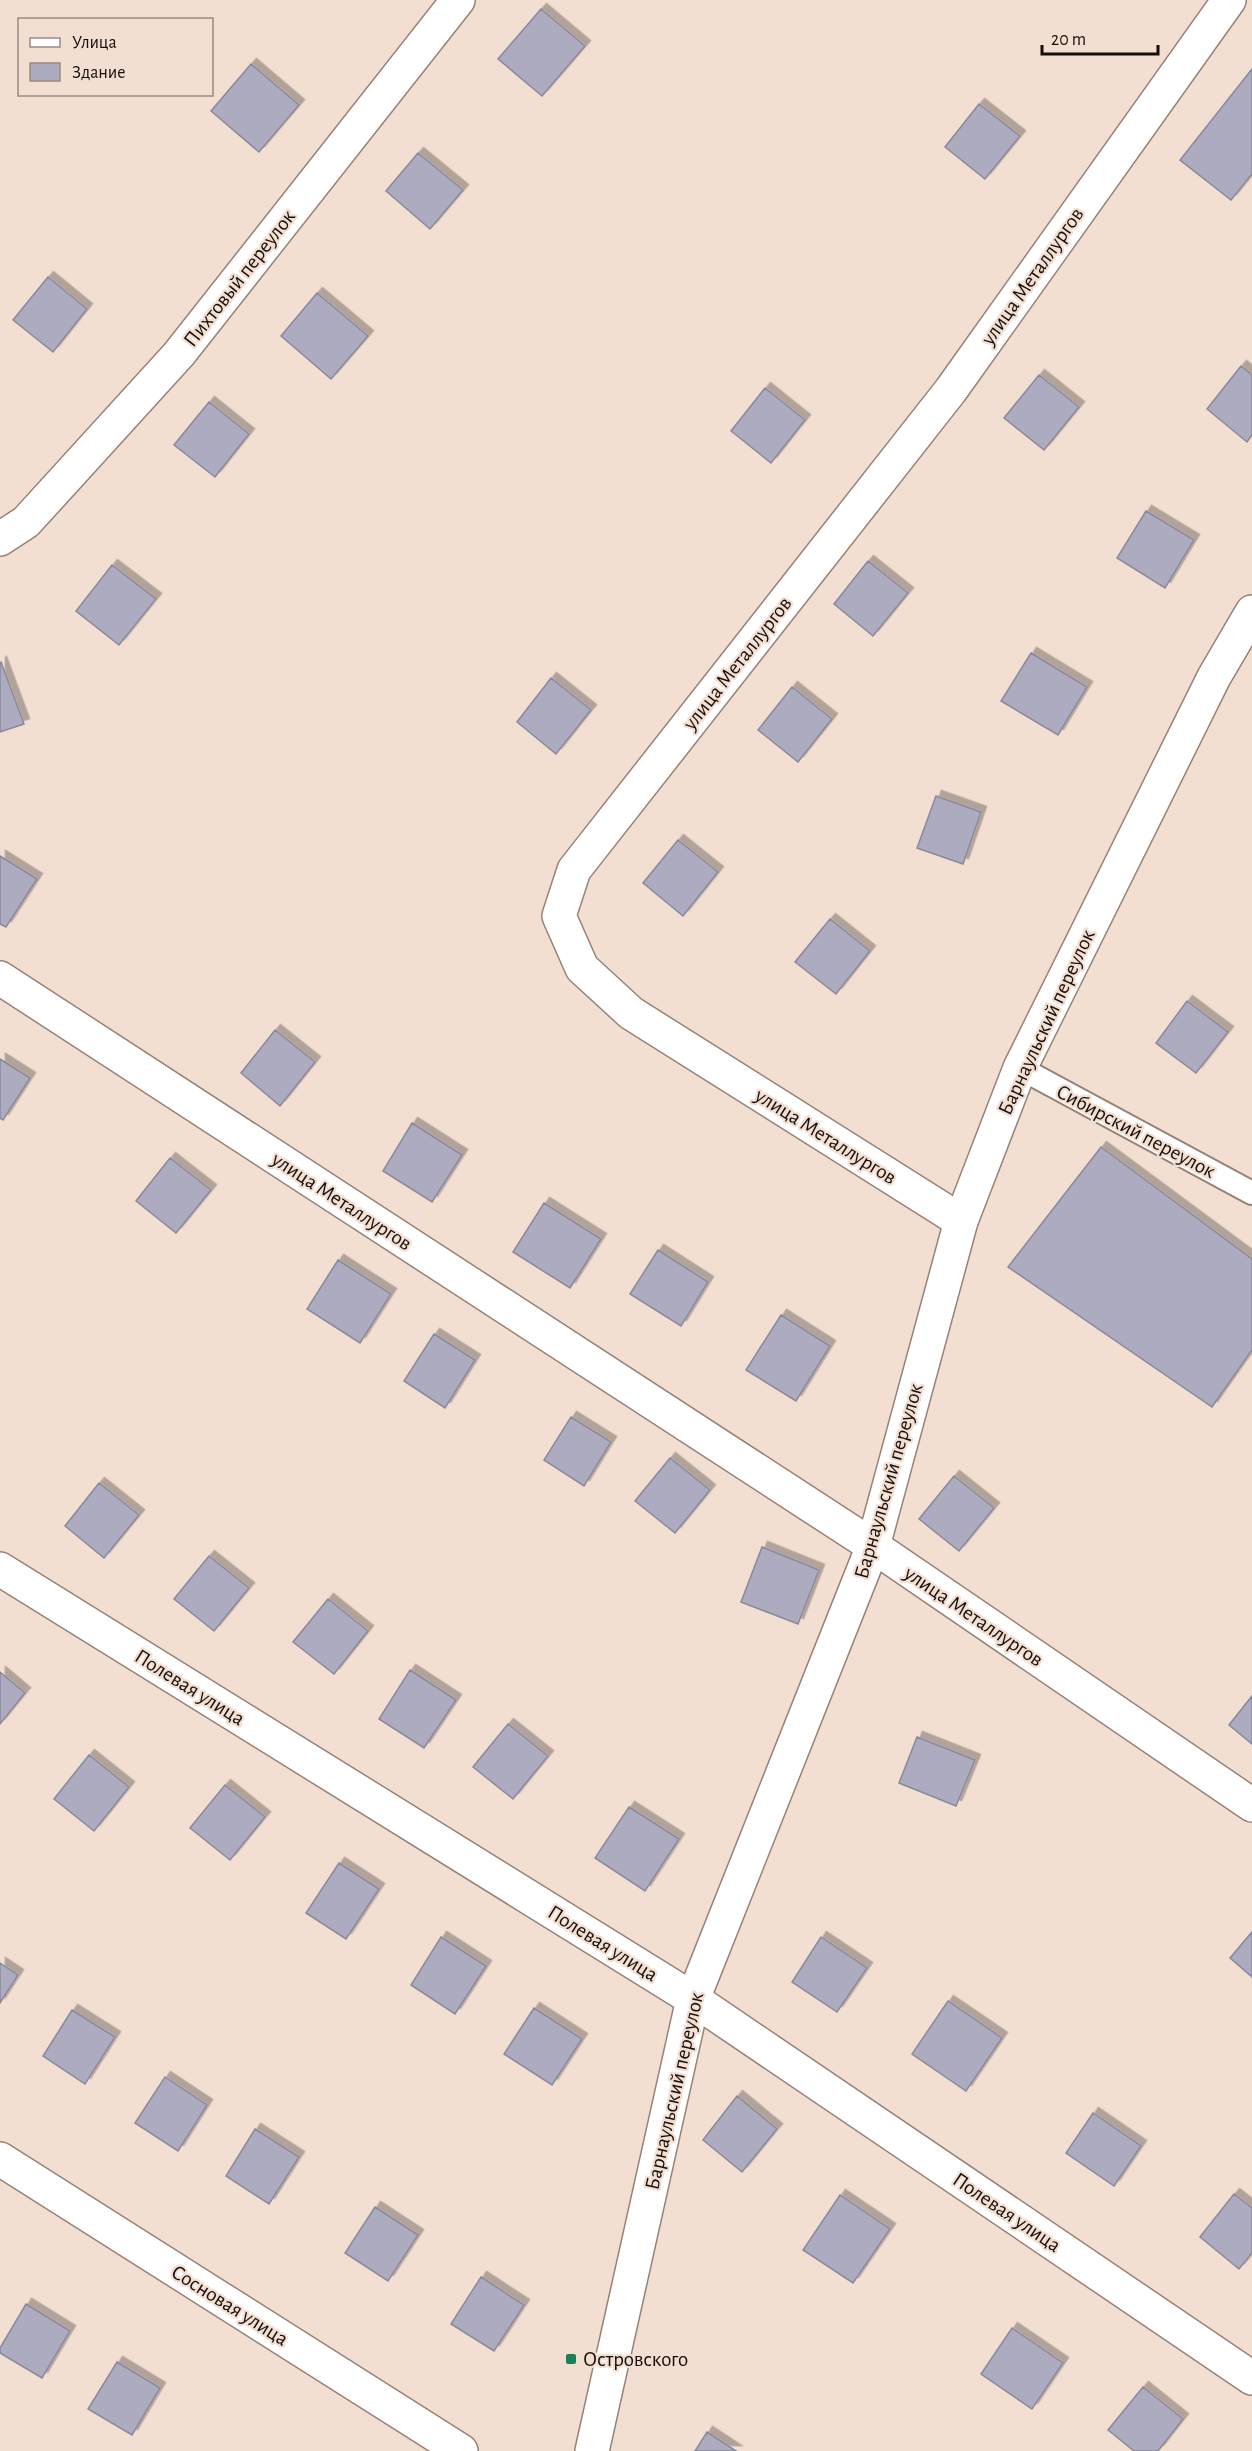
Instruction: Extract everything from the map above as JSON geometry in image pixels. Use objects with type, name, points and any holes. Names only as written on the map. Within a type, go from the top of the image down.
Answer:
[{"type":"street","name":"Пихтовый переулок","points":[[0,539],[26,522],[179,354],[458,0]]},
{"type":"street","name":"улица Металлургов","points":[[961,1221],[631,1013],[582,968],[559,916],[574,870],[951,390],[1229,0]]},
{"type":"street","name":"Барнаульский переулок","points":[[592,2451],[693,1999],[873,1546],[961,1221],[1020,1068],[1214,677],[1252,612]]},
{"type":"street","name":"улица Металлургов","points":[[0,978],[873,1546],[1252,1805]]},
{"type":"street","name":"Полевая улица","points":[[0,1569],[693,1999],[1252,2378]]},
{"type":"street","name":"Сосновая улица","points":[[0,2159],[461,2451]]},
{"type":"lane","name":"Сибирский переулок","points":[[1020,1068],[1252,1193]]},
{"type":"building","points":[[541,9],[585,46],[542,96],[498,59]]},
{"type":"building","points":[[251,64],[299,105],[259,152],[211,111]]},
{"type":"building","points":[[1252,69],[1252,174],[1231,200],[1180,160]]},
{"type":"building","points":[[979,104],[1020,136],[985,179],[945,147]]},
{"type":"building","points":[[418,153],[463,190],[430,229],[386,191]]},
{"type":"building","points":[[48,277],[87,309],[53,352],[13,320]]},
{"type":"building","points":[[317,293],[368,336],[331,379],[281,336]]},
{"type":"building","points":[[1241,366],[1252,375],[1252,435],[1247,442],[1207,409]]},
{"type":"building","points":[[1039,375],[1079,407],[1044,450],[1004,418]]},
{"type":"building","points":[[765,388],[805,420],[771,463],[731,431]]},
{"type":"building","points":[[209,402],[249,434],[215,477],[174,445]]},
{"type":"building","points":[[1146,511],[1194,540],[1165,588],[1117,558]]},
{"type":"building","points":[[868,561],[908,593],[873,636],[834,604]]},
{"type":"building","points":[[112,565],[156,599],[119,645],[76,611]]},
{"type":"building","points":[[1031,653],[1087,687],[1058,735],[1001,701]]},
{"type":"building","points":[[0,663],[24,724],[0,732]]},
{"type":"building","points":[[551,678],[591,710],[556,754],[517,722]]},
{"type":"building","points":[[792,687],[832,719],[798,762],[758,730]]},
{"type":"building","points":[[936,796],[981,812],[963,864],[917,848]]},
{"type":"building","points":[[678,840],[718,872],[683,916],[643,883]]},
{"type":"building","points":[[0,856],[37,879],[6,927],[0,924]]},
{"type":"building","points":[[830,919],[870,951],[836,994],[795,962]]},
{"type":"building","points":[[1187,1001],[1228,1032],[1196,1073],[1156,1043]]},
{"type":"building","points":[[275,1030],[315,1062],[280,1106],[241,1073]]},
{"type":"building","points":[[0,1059],[30,1078],[3,1120],[0,1118]]},
{"type":"building","points":[[412,1123],[462,1155],[432,1202],[383,1171]]},
{"type":"building","points":[[1101,1147],[1252,1259],[1252,1350],[1212,1407],[1008,1267]]},
{"type":"building","points":[[170,1158],[211,1190],[176,1233],[136,1201]]},
{"type":"building","points":[[544,1203],[601,1239],[570,1288],[513,1252]]},
{"type":"building","points":[[658,1250],[708,1282],[681,1326],[630,1294]]},
{"type":"building","points":[[338,1260],[391,1294],[360,1343],[307,1309]]},
{"type":"building","points":[[781,1315],[830,1346],[796,1401],[746,1370]]},
{"type":"building","points":[[434,1334],[475,1360],[445,1408],[404,1381]]},
{"type":"building","points":[[571,1417],[611,1442],[584,1486],[544,1460]]},
{"type":"building","points":[[670,1458],[710,1490],[675,1533],[635,1501]]},
{"type":"building","points":[[954,1476],[994,1508],[959,1551],[919,1519]]},
{"type":"building","points":[[99,1483],[139,1515],[104,1558],[65,1526]]},
{"type":"building","points":[[762,1547],[819,1570],[798,1624],[741,1602]]},
{"type":"building","points":[[209,1556],[249,1588],[214,1631],[174,1599]]},
{"type":"building","points":[[328,1599],[368,1631],[334,1674],[293,1642]]},
{"type":"building","points":[[410,1670],[456,1700],[424,1748],[379,1719]]},
{"type":"building","points":[[0,1672],[25,1693],[0,1724]]},
{"type":"building","points":[[1252,1696],[1252,1744],[1229,1725]]},
{"type":"building","points":[[508,1724],[548,1756],[513,1799],[473,1767]]},
{"type":"building","points":[[917,1737],[975,1760],[956,1806],[899,1783]]},
{"type":"building","points":[[89,1755],[129,1787],[94,1831],[54,1799]]},
{"type":"building","points":[[225,1785],[265,1817],[230,1860],[190,1828]]},
{"type":"building","points":[[629,1807],[679,1839],[645,1891],[595,1858]]},
{"type":"building","points":[[339,1863],[379,1889],[346,1939],[306,1913]]},
{"type":"building","points":[[1252,1932],[1252,1977],[1230,1958]]},
{"type":"building","points":[[441,1937],[486,1966],[455,2014],[411,1985]]},
{"type":"building","points":[[821,1937],[867,1968],[837,2012],[792,1982]]},
{"type":"building","points":[[0,1963],[18,1975],[0,2003]]},
{"type":"building","points":[[948,2001],[1002,2038],[966,2091],[912,2054]]},
{"type":"building","points":[[534,2008],[582,2039],[552,2085],[504,2054]]},
{"type":"building","points":[[72,2010],[115,2037],[85,2084],[43,2056]]},
{"type":"building","points":[[165,2077],[207,2105],[178,2151],[135,2123]]},
{"type":"building","points":[[737,2096],[777,2129],[742,2172],[703,2140]]},
{"type":"building","points":[[1093,2113],[1141,2146],[1114,2186],[1066,2153]]},
{"type":"building","points":[[255,2129],[299,2157],[269,2204],[226,2176]]},
{"type":"building","points":[[1234,2194],[1252,2208],[1252,2253],[1239,2269],[1200,2237]]},
{"type":"building","points":[[840,2195],[890,2229],[853,2283],[803,2250]]},
{"type":"building","points":[[375,2207],[418,2235],[388,2281],[345,2253]]},
{"type":"building","points":[[481,2277],[524,2305],[494,2351],[451,2324]]},
{"type":"building","points":[[26,2304],[70,2331],[42,2378],[0,2353],[0,2348]]},
{"type":"building","points":[[1012,2328],[1063,2363],[1032,2409],[981,2374]]},
{"type":"building","points":[[117,2362],[160,2388],[132,2435],[88,2409]]},
{"type":"building","points":[[1143,2387],[1183,2419],[1158,2451],[1134,2451],[1108,2430]]},
{"type":"building","points":[[707,2432],[736,2451],[695,2451]]},
{"type":"place","name":"Островского","points":[[571,2359]]}]
